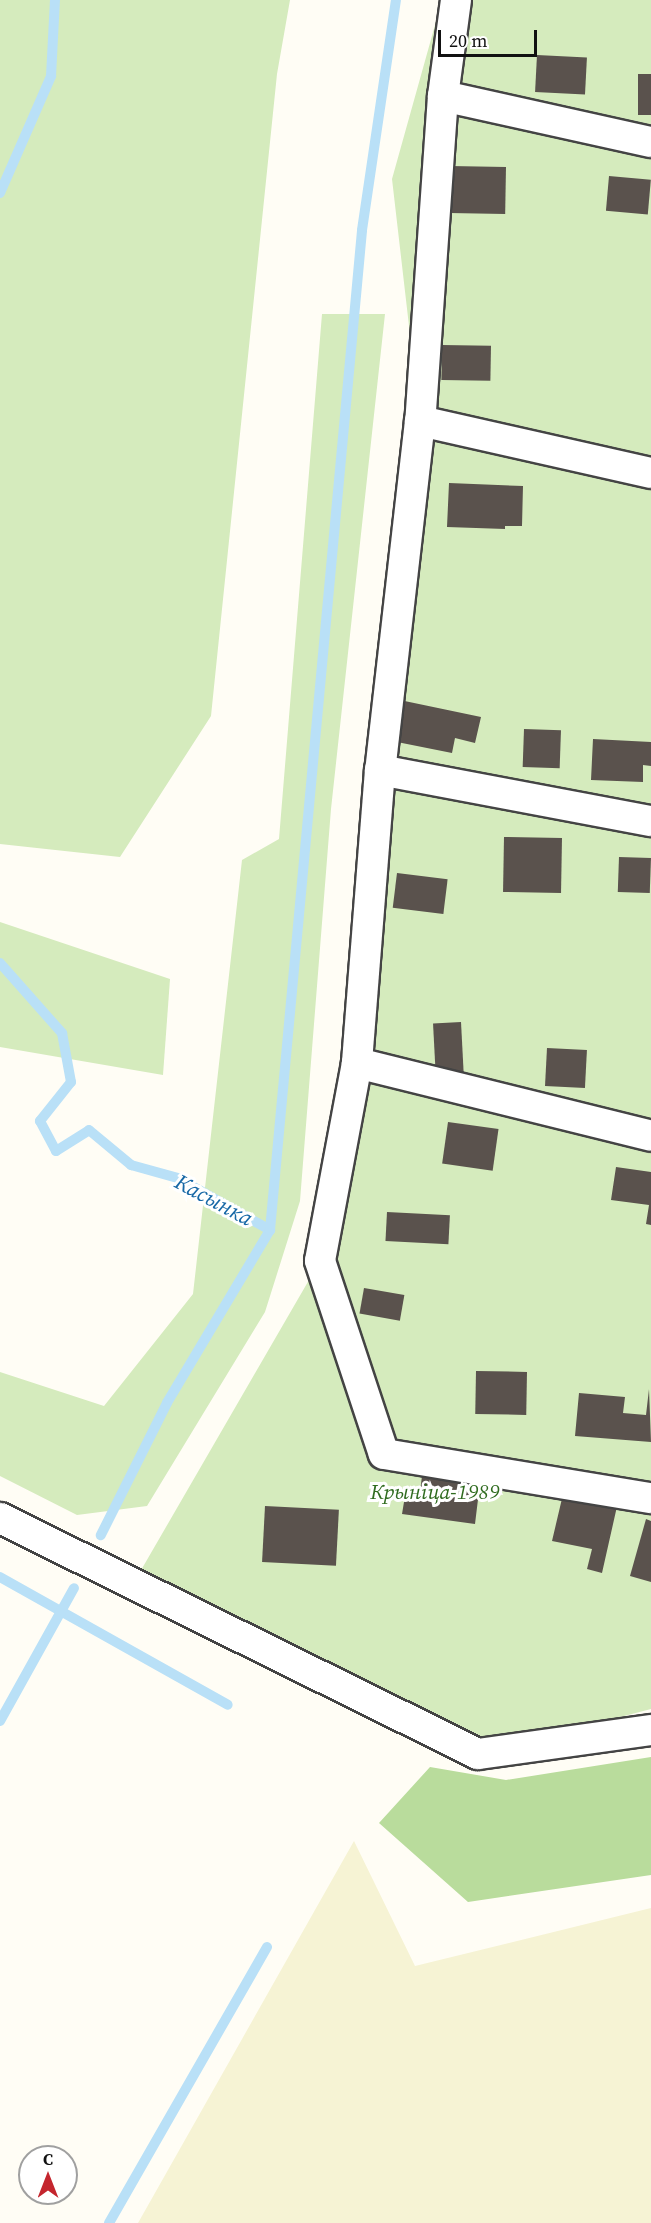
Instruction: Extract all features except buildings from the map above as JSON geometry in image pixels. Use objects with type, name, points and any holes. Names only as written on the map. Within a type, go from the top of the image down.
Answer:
[{"type":"street","points":[[456,0],[443,96],[420,421],[380,770],[357,1063],[320,1261],[384,1454],[651,1498]]},
{"type":"street","points":[[443,96],[651,142]]},
{"type":"street","points":[[420,421],[651,473]]},
{"type":"street","points":[[380,770],[651,821]]},
{"type":"street","points":[[357,1063],[651,1136]]},
{"type":"street","points":[[0,1518],[478,1754],[651,1730]]},
{"type":"shaded area","points":[[354,1841],[415,1966],[651,1908],[651,2223],[138,2223]]},
{"type":"green space","points":[[0,0],[290,0],[277,74],[211,716],[120,857],[0,844]]},
{"type":"green space","name":"Крыніца-1989","points":[[442,0],[651,0],[651,1709],[478,1754],[133,1584],[320,1261],[420,421],[392,179]]},
{"type":"green space","points":[[322,314],[385,314],[331,809],[300,1201],[265,1312],[147,1506],[77,1515],[0,1476],[0,1372],[104,1406],[193,1294],[242,860],[279,839]]},
{"type":"green space","points":[[0,922],[170,979],[163,1075],[0,1047]]},
{"type":"green space","points":[[651,1757],[651,1875],[468,1902],[379,1823],[430,1767],[506,1780]]},
{"type":"waterway","name":"Касынка","points":[[0,193],[51,76],[55,0]]},
{"type":"waterway","points":[[270,1230],[362,230],[396,0]]},
{"type":"waterway","name":"Касынка","points":[[0,963],[62,1033],[71,1082],[40,1121],[56,1151],[89,1130],[131,1165],[178,1178],[270,1230],[167,1403],[101,1535]]},
{"type":"waterway","points":[[0,1577],[228,1705]]},
{"type":"waterway","name":"Касынка","points":[[0,1721],[74,1588]]},
{"type":"waterway","points":[[109,2223],[267,1947]]}]
